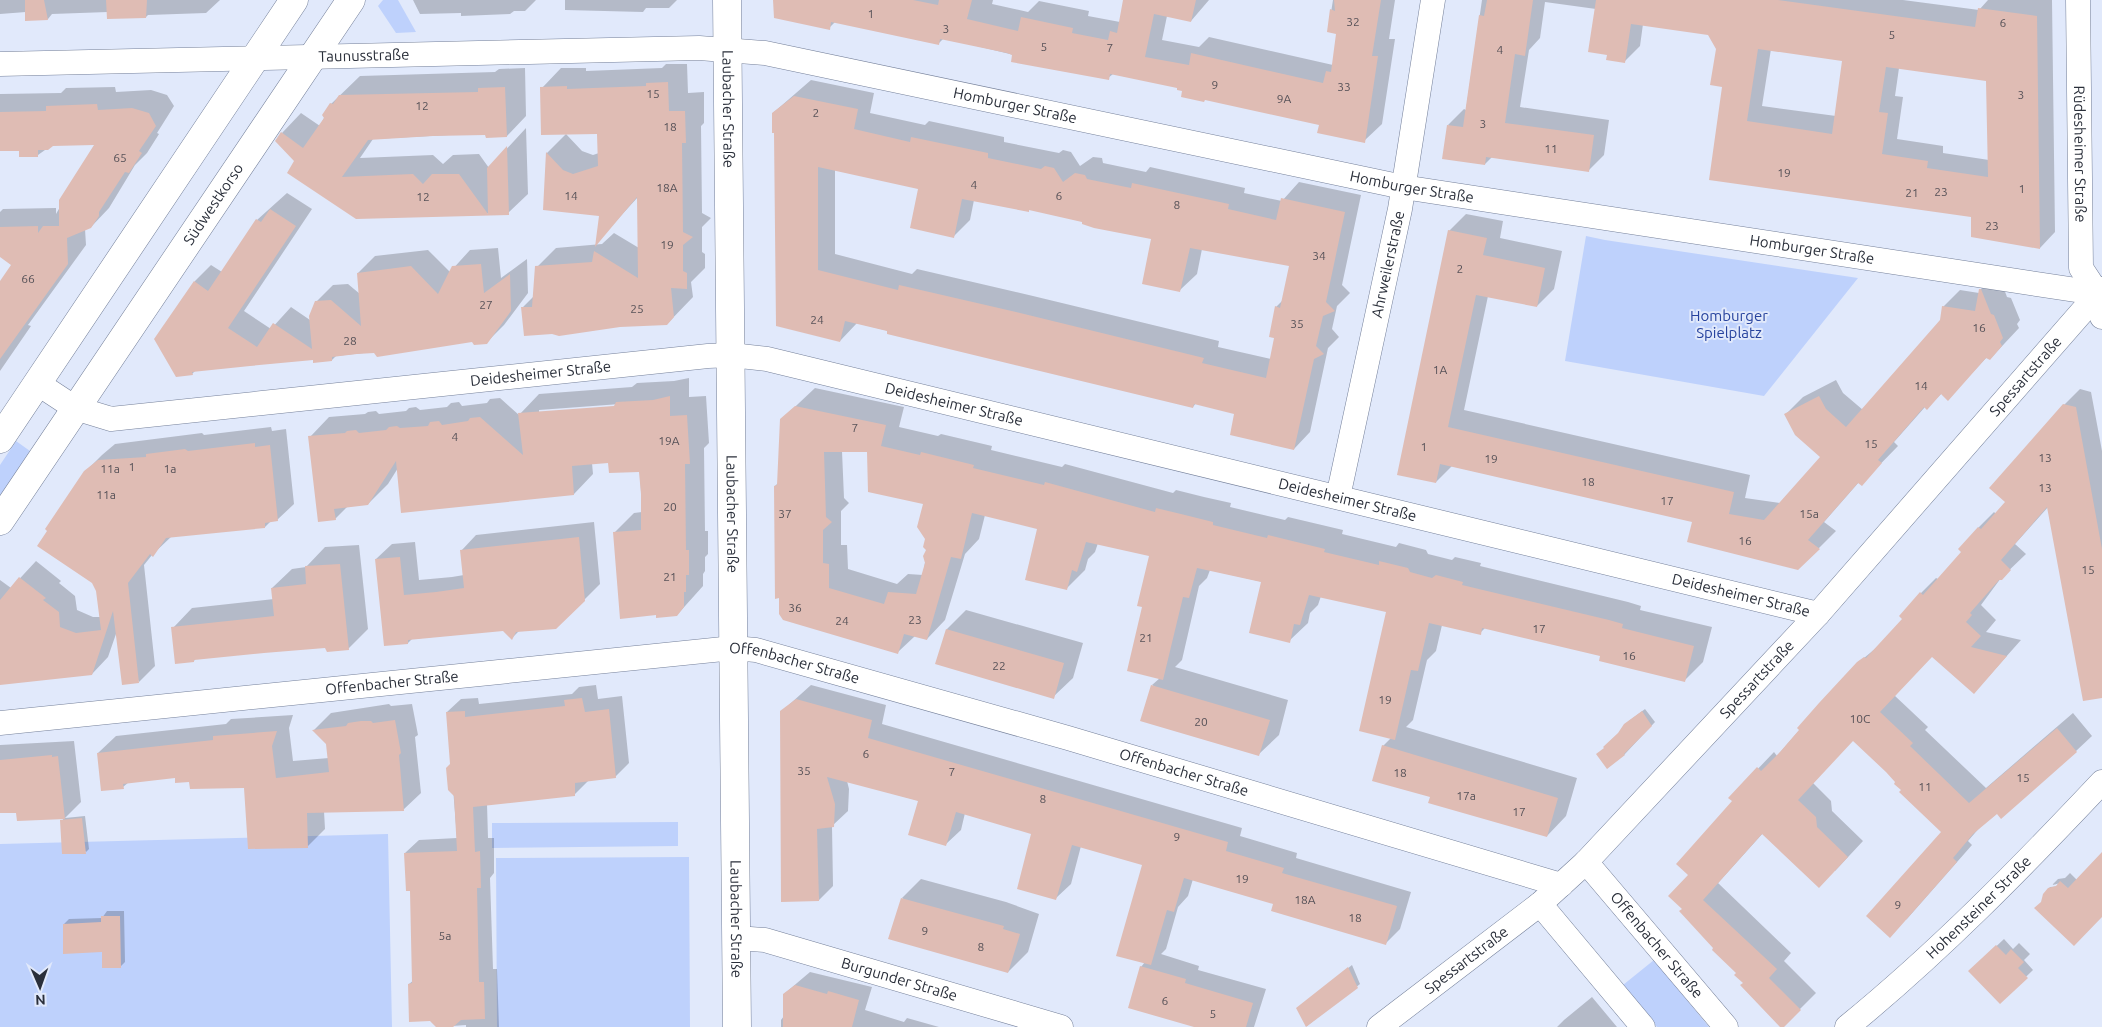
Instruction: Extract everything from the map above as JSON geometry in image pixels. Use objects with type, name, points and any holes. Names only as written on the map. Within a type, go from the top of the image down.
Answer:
[{"type":"street","points":[[0,439],[294,0]]},
{"type":"street","name":"Südwestkorso","points":[[0,521],[351,0]]},
{"type":"street","name":"Laubacher Straße","points":[[728,0],[738,1027]]},
{"type":"street","name":"Ahrweilerstraße","points":[[1338,497],[1404,187],[1434,0]]},
{"type":"street","name":"Rüdesheimer Straße","points":[[2078,0],[2081,268],[2101,293]]},
{"type":"street","name":"Taunusstraße","points":[[0,64],[690,48],[728,49]]},
{"type":"street","name":"Homburger Straße","points":[[728,49],[765,53],[1404,187],[2101,293]]},
{"type":"street","points":[[2101,293],[2102,318]]},
{"type":"street","name":"Spessartstraße","points":[[1379,1027],[1540,904],[1586,862],[1818,614],[2101,293]]},
{"type":"street","name":"Deidesheimer Straße","points":[[75,408],[111,418],[731,355],[767,359],[1818,614]]},
{"type":"street","points":[[37,383],[75,408]]},
{"type":"street","name":"Offenbacher Straße","points":[[0,723],[733,648],[756,650],[1058,736],[1561,885]]},
{"type":"street","name":"Hohensteiner Straße","points":[[1847,1027],[1915,969],[2004,885],[2102,782]]},
{"type":"street","name":"Offenbacher Straße","points":[[1586,862],[1726,1027]]},
{"type":"street","points":[[1540,904],[1643,1027]]},
{"type":"street","name":"Burgunder Straße","points":[[736,938],[765,940],[1061,1027]]},
{"type":"green space","points":[[383,0],[398,0],[416,32],[396,33],[378,6]]},
{"type":"green space","name":"Homburger Spielplatz","points":[[1586,236],[1858,278],[1764,396],[1565,361]]},
{"type":"green space","points":[[16,441],[30,451],[0,496],[0,465]]},
{"type":"green space","points":[[678,822],[678,846],[492,848],[492,823]]},
{"type":"green space","points":[[388,834],[392,1027],[0,1027],[0,844]]},
{"type":"green space","points":[[689,857],[690,1027],[497,1027],[496,858]]},
{"type":"green space","points":[[1654,960],[1709,1027],[1657,1027],[1623,985]]},
{"type":"building","points":[[25,0],[44,0],[48,20],[25,21]]},
{"type":"building","points":[[106,0],[147,0],[146,18],[107,19]]},
{"type":"building","points":[[773,0],[913,0],[938,5],[939,0],[972,0],[967,19],[1018,31],[1021,17],[1073,28],[1072,33],[1108,40],[1110,31],[1117,33],[1123,0],[1196,0],[1191,22],[1154,14],[1145,57],[1189,65],[1191,53],[1323,83],[1326,71],[1331,72],[1336,34],[1327,32],[1330,9],[1335,11],[1334,0],[1381,0],[1372,56],[1378,56],[1365,143],[1317,133],[1319,125],[1205,100],[1204,102],[1181,97],[1182,91],[1177,90],[1177,88],[1110,74],[1109,80],[1011,62],[1012,55],[1007,53],[940,39],[939,45],[831,22],[830,30],[774,18]]},
{"type":"building","points":[[1487,0],[1533,0],[1525,56],[1515,54],[1505,123],[1594,135],[1589,172],[1486,157],[1485,165],[1442,159],[1447,125],[1463,127],[1479,15],[1484,16]]},
{"type":"building","points":[[1596,0],[1778,0],[1975,27],[1978,8],[2037,16],[2040,249],[1971,237],[1971,217],[1709,180],[1722,87],[1710,85],[1716,49],[1708,35],[1631,24],[1625,63],[1606,60],[1607,55],[1588,52]],"holes":[[[1758,49],[1842,61],[1832,134],[1747,121]],[[1886,67],[1986,81],[1988,177],[1927,168],[1928,161],[1882,154],[1888,113],[1879,112]]]},
{"type":"building","points":[[668,82],[669,111],[685,111],[686,143],[682,143],[683,232],[693,237],[683,245],[683,271],[687,273],[687,289],[671,288],[674,317],[667,325],[620,327],[559,336],[552,334],[524,336],[521,307],[532,307],[535,266],[592,262],[594,251],[638,278],[637,197],[595,247],[599,216],[543,210],[546,152],[563,170],[573,174],[598,166],[597,134],[541,135],[540,87],[567,86],[567,89],[646,86],[646,83]]},
{"type":"building","points":[[505,87],[507,137],[486,138],[485,135],[433,136],[368,140],[342,177],[413,174],[423,184],[432,174],[459,174],[488,214],[487,168],[507,146],[509,215],[356,219],[287,173],[294,161],[275,141],[281,132],[303,148],[324,118],[322,115],[330,103],[333,104],[339,95],[478,92],[478,88]]},
{"type":"building","points":[[794,96],[858,109],[854,129],[910,142],[911,137],[988,153],[988,158],[1041,169],[1045,166],[1054,168],[1063,182],[1075,173],[1085,175],[1087,179],[1131,188],[1132,183],[1229,204],[1228,209],[1276,220],[1281,198],[1345,212],[1326,302],[1335,311],[1323,316],[1316,346],[1324,354],[1314,359],[1294,450],[1230,435],[1234,414],[1194,404],[1193,408],[887,334],[887,331],[845,321],[840,342],[776,326],[774,133],[772,133],[772,113]],"holes":[[[818,167],[918,189],[910,228],[954,238],[962,199],[1029,212],[1029,210],[1082,222],[1082,224],[1094,228],[1151,239],[1142,284],[1180,292],[1190,248],[1289,266],[1280,308],[1275,306],[1269,337],[1274,338],[1266,378],[1202,363],[1204,358],[1016,312],[899,285],[898,290],[818,270]]]},
{"type":"building","points":[[97,104],[98,110],[132,108],[149,113],[156,126],[139,151],[142,153],[129,173],[125,172],[91,228],[67,238],[68,264],[0,359],[0,281],[11,265],[0,257],[0,227],[38,226],[38,233],[43,226],[59,226],[59,200],[94,145],[53,146],[48,150],[38,150],[38,157],[19,157],[19,151],[0,151],[0,112],[46,111],[46,106]]},
{"type":"building","points":[[270,209],[296,226],[228,328],[257,347],[273,323],[312,349],[309,316],[315,301],[331,300],[361,326],[357,273],[411,266],[438,294],[452,266],[481,264],[484,293],[510,274],[511,311],[487,344],[474,345],[472,342],[377,357],[374,353],[357,354],[332,357],[332,361],[313,363],[313,360],[250,366],[192,372],[193,375],[176,377],[154,339],[194,281],[208,291],[256,219],[261,222]]},
{"type":"building","points":[[1448,230],[1487,238],[1483,255],[1545,268],[1537,307],[1476,295],[1448,427],[1734,492],[1729,514],[1764,520],[1820,457],[1795,435],[1784,414],[1819,396],[1826,409],[1846,427],[1940,320],[1942,306],[1975,311],[1979,289],[1981,289],[2003,338],[2000,342],[2002,346],[1990,360],[1986,358],[1948,401],[1941,394],[1927,410],[1924,407],[1878,460],[1882,463],[1862,486],[1858,483],[1808,540],[1820,549],[1798,570],[1687,542],[1692,522],[1440,464],[1436,483],[1397,475]]},
{"type":"building","points":[[670,396],[670,416],[687,415],[690,464],[685,464],[686,550],[689,550],[689,575],[686,575],[684,607],[677,616],[656,618],[656,615],[620,619],[613,532],[641,530],[641,494],[639,472],[609,473],[608,463],[572,466],[574,495],[401,513],[396,461],[368,505],[334,509],[336,520],[318,522],[308,436],[345,433],[356,430],[359,433],[386,430],[389,427],[397,426],[400,428],[428,426],[430,422],[439,421],[442,425],[480,417],[523,455],[518,413],[614,406],[616,402],[653,400]]},
{"type":"building","points":[[2063,404],[2076,407],[2102,549],[2102,698],[2083,701],[2047,507],[2001,560],[2011,570],[2002,580],[1999,580],[1970,613],[1972,615],[1966,622],[1981,636],[1971,647],[2007,656],[1974,694],[1932,657],[1880,712],[1913,743],[1910,746],[1969,803],[2057,728],[2077,752],[2001,819],[1997,814],[1973,834],[1953,858],[1957,862],[1890,938],[1866,916],[1941,832],[1899,792],[1901,790],[1894,784],[1895,782],[1886,772],[1853,741],[1798,800],[1816,817],[1817,827],[1848,857],[1819,888],[1762,834],[1703,900],[1777,969],[1769,978],[1801,1010],[1784,1027],[1780,1027],[1740,985],[1743,983],[1734,975],[1736,973],[1712,950],[1713,948],[1679,911],[1682,909],[1668,896],[1688,875],[1676,864],[1732,801],[1728,798],[1757,767],[1761,771],[1780,752],[1799,730],[1797,728],[1819,703],[1857,662],[1864,657],[1866,658],[1902,619],[1899,616],[1920,592],[1923,595],[1961,552],[1958,549],[1978,527],[1981,529],[2005,502],[1989,488]]},
{"type":"building","points":[[795,406],[886,425],[881,446],[920,455],[921,452],[974,465],[973,468],[1044,485],[1045,482],[1155,512],[1156,508],[1213,522],[1213,525],[1267,538],[1268,535],[1325,549],[1324,552],[1379,565],[1379,561],[1408,568],[1410,572],[1432,578],[1436,575],[1463,582],[1462,585],[1623,624],[1622,628],[1694,646],[1685,682],[1599,661],[1600,656],[1482,628],[1481,635],[1429,623],[1418,671],[1411,670],[1395,740],[1359,731],[1386,612],[1309,595],[1300,625],[1294,624],[1290,643],[1249,633],[1261,582],[1197,568],[1189,598],[1183,597],[1163,680],[1127,671],[1142,607],[1137,606],[1149,556],[1086,542],[1077,572],[1072,570],[1067,590],[1025,580],[1037,529],[972,513],[961,559],[951,557],[927,640],[904,634],[898,654],[783,620],[779,614],[779,598],[775,599],[774,486],[777,485],[780,419]],"holes":[[[824,452],[867,452],[868,492],[923,504],[917,527],[925,539],[923,547],[926,550],[923,556],[925,563],[916,594],[888,592],[884,604],[829,588],[829,564],[823,563],[823,530],[832,522],[826,517]]]},
{"type":"building","points":[[255,443],[255,447],[270,445],[278,521],[265,523],[265,528],[166,538],[153,557],[150,554],[128,583],[139,683],[122,685],[113,611],[92,675],[0,685],[0,600],[19,577],[46,598],[43,600],[59,612],[60,627],[76,633],[101,630],[96,591],[92,583],[37,546],[47,531],[45,529],[84,471],[98,460],[146,457],[146,454]]},
{"type":"building","points":[[579,537],[585,601],[556,629],[516,632],[512,640],[503,631],[408,640],[408,644],[384,646],[375,559],[400,557],[404,595],[436,592],[464,588],[460,550]]},
{"type":"building","points":[[340,564],[349,650],[327,652],[325,648],[194,660],[194,662],[175,664],[171,627],[274,616],[271,588],[306,584],[305,566]]},
{"type":"building","points":[[946,629],[1064,663],[1054,699],[935,664]]},
{"type":"building","points":[[1151,685],[1270,720],[1259,756],[1140,721]]},
{"type":"building","points":[[582,698],[585,712],[609,709],[616,778],[575,783],[575,796],[473,807],[475,852],[480,851],[481,888],[477,888],[479,982],[484,982],[485,1019],[461,1020],[453,1027],[436,1027],[430,1021],[409,1022],[408,984],[412,983],[410,891],[406,891],[404,853],[457,851],[454,796],[448,790],[446,768],[450,764],[446,712],[465,711],[465,717],[565,706],[564,700]]},
{"type":"building","points":[[796,699],[872,720],[868,738],[1228,842],[1226,851],[1284,868],[1282,873],[1397,906],[1386,945],[1271,911],[1273,904],[1184,878],[1174,912],[1167,910],[1151,965],[1116,956],[1142,865],[1072,845],[1056,900],[1017,889],[1031,834],[956,812],[946,846],[908,835],[918,801],[827,777],[835,804],[834,827],[817,829],[819,901],[781,902],[780,711]]},
{"type":"building","points":[[1642,711],[1652,726],[1625,755],[1607,769],[1596,754],[1618,733],[1624,724]]},
{"type":"building","points":[[395,720],[401,753],[399,755],[404,811],[307,813],[308,848],[248,849],[244,788],[190,789],[189,782],[175,783],[175,778],[123,784],[124,789],[101,791],[97,753],[213,740],[213,736],[277,731],[272,746],[276,778],[329,772],[326,744],[312,730],[346,726],[348,723],[361,721],[371,721],[373,723]]},
{"type":"building","points":[[1382,745],[1558,798],[1547,837],[1428,803],[1430,797],[1372,781]]},
{"type":"building","points":[[52,755],[52,757],[58,756],[65,819],[17,821],[16,813],[0,813],[0,760]]},
{"type":"building","points":[[82,818],[86,854],[62,854],[60,820]]},
{"type":"building","points":[[2102,852],[2102,917],[2074,946],[2034,908],[2041,902],[2043,894],[2048,888],[2056,886],[2060,881],[2068,888]]},
{"type":"building","points":[[901,898],[1004,926],[1003,929],[1020,934],[1008,973],[888,939]]},
{"type":"building","points":[[101,916],[120,916],[121,968],[102,968],[102,952],[63,954],[63,924],[101,922]]},
{"type":"building","points":[[1996,945],[2006,955],[2011,949],[2024,962],[2018,968],[2028,978],[2000,1004],[1968,971]]},
{"type":"building","points":[[1140,966],[1186,979],[1185,983],[1253,1003],[1246,1027],[1194,1027],[1128,1008]]},
{"type":"building","points":[[1348,967],[1358,988],[1306,1027],[1296,1008]]},
{"type":"building","points":[[795,985],[827,994],[828,991],[859,1000],[852,1027],[783,1027],[783,994]]}]
